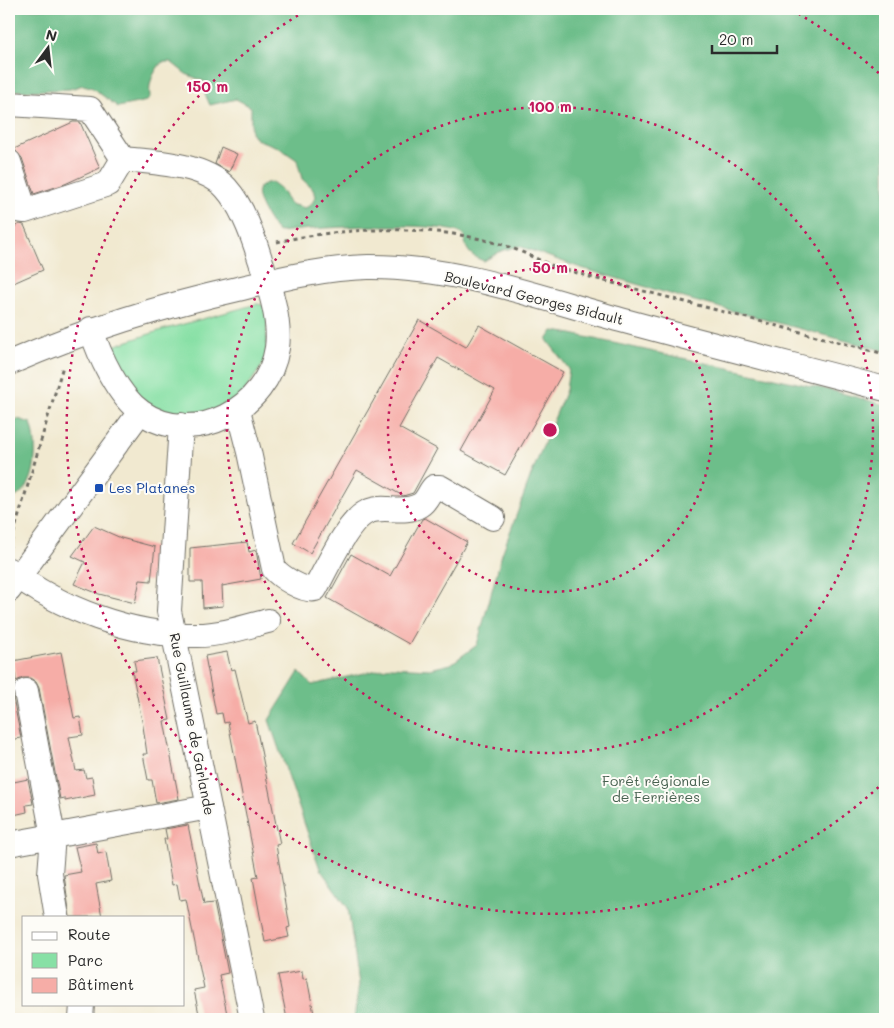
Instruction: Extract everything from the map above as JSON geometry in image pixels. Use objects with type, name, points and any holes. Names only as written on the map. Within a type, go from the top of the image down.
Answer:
[{"type":"street","points":[[9,104],[90,110],[122,159]]},
{"type":"street","points":[[9,162],[17,210],[108,184],[122,159]]},
{"type":"street","points":[[91,329],[100,357],[140,412],[168,423],[181,425],[213,422],[238,410],[249,401],[264,382],[277,348],[276,321],[268,282],[243,216],[226,188],[208,176],[175,165],[122,159]]},
{"type":"street","name":"Boulevard Georges Bidault","points":[[9,363],[91,329],[170,304],[268,282],[366,267],[413,269],[449,274],[488,283],[885,389]]},
{"type":"street","points":[[238,410],[274,569],[278,574],[306,589],[315,589],[350,529],[366,512],[376,509],[406,510],[423,504],[434,487],[440,487],[493,518]]},
{"type":"street","points":[[140,412],[12,579],[77,610],[117,623],[174,634],[198,635],[224,632],[268,621]]},
{"type":"street","name":"Rue Guillaume de Garlande","points":[[181,425],[169,611],[252,1019]]},
{"type":"street","points":[[26,691],[53,836],[50,874],[57,916]]},
{"type":"street","points":[[9,844],[209,807]]},
{"type":"street","points":[[81,1019],[82,1006]]},
{"type":"path","points":[[256,247],[309,235],[359,230],[477,238],[590,277],[885,354]]},
{"type":"path","points":[[9,551],[64,363]]},
{"type":"green space","points":[[9,9],[885,9],[885,351],[691,300],[578,267],[519,246],[501,251],[484,261],[469,252],[464,235],[451,230],[430,227],[375,226],[279,232],[268,219],[261,206],[257,194],[261,186],[272,182],[280,188],[290,204],[305,208],[311,205],[316,196],[312,188],[302,179],[297,160],[278,147],[256,139],[251,132],[251,107],[236,99],[210,105],[205,94],[208,89],[208,83],[186,74],[171,62],[162,62],[156,70],[152,78],[150,97],[147,101],[118,107],[91,87],[83,85],[70,89],[9,90]]},
{"type":"green space","points":[[257,304],[263,305],[267,316],[266,360],[239,399],[197,416],[165,412],[153,407],[131,389],[114,355],[113,346],[162,330]]},
{"type":"green space","name":"Forêt régionale de Ferrières","points":[[553,331],[834,391],[885,405],[885,1019],[354,1019],[359,984],[348,908],[320,869],[269,720],[299,672],[312,685],[391,667],[430,669],[451,664],[477,645],[502,554],[566,390],[569,369],[547,340]]},
{"type":"green space","points":[[18,419],[31,423],[34,437],[35,461],[32,476],[27,486],[20,494],[9,501],[9,421]]},
{"type":"building","points":[[73,122],[80,122],[100,168],[65,184],[34,194],[22,158],[14,149]]},
{"type":"building","points":[[221,147],[237,154],[229,172],[215,164]]},
{"type":"building","points":[[20,224],[24,225],[43,270],[9,285],[9,229]]},
{"type":"building","points":[[419,320],[466,347],[479,325],[563,372],[505,475],[461,451],[495,390],[438,358],[399,428],[437,449],[413,493],[403,496],[357,470],[310,553],[293,543]]},
{"type":"building","points":[[425,518],[467,542],[409,644],[327,598],[351,554],[390,576],[422,519]]},
{"type":"building","points":[[94,526],[121,538],[155,547],[151,581],[140,580],[135,603],[99,594],[74,584],[85,562],[72,556]]},
{"type":"building","points":[[247,542],[249,552],[256,550],[261,579],[222,586],[223,606],[203,608],[202,582],[190,582],[190,548]]},
{"type":"building","points":[[61,652],[74,718],[80,717],[83,735],[69,737],[76,771],[84,770],[86,778],[92,777],[95,795],[65,801],[65,798],[60,799],[39,688],[36,682],[30,678],[16,681],[13,661]]},
{"type":"building","points":[[227,652],[231,670],[235,669],[248,723],[255,721],[280,844],[276,845],[290,927],[287,928],[289,937],[265,942],[253,878],[258,877],[228,722],[224,723],[222,713],[216,714],[205,656]]},
{"type":"building","points":[[157,658],[170,720],[164,721],[179,799],[156,803],[152,780],[148,780],[143,754],[147,754],[132,671],[136,671],[134,661]]},
{"type":"building","points":[[13,698],[21,738],[9,740],[9,699]]},
{"type":"building","points":[[28,779],[33,804],[26,805],[27,812],[9,816],[9,783]]},
{"type":"building","points":[[188,825],[204,904],[214,903],[228,973],[219,975],[228,1019],[200,1019],[194,990],[204,988],[186,899],[180,900],[177,884],[172,885],[164,839],[167,839],[165,829]]},
{"type":"building","points":[[96,843],[98,854],[106,852],[111,881],[96,884],[102,916],[70,916],[64,875],[81,872],[75,847]]},
{"type":"building","points":[[302,971],[303,979],[307,978],[315,1019],[287,1019],[278,975]]},
{"type":"place","name":"Les Platanes","points":[[99,488]]}]
